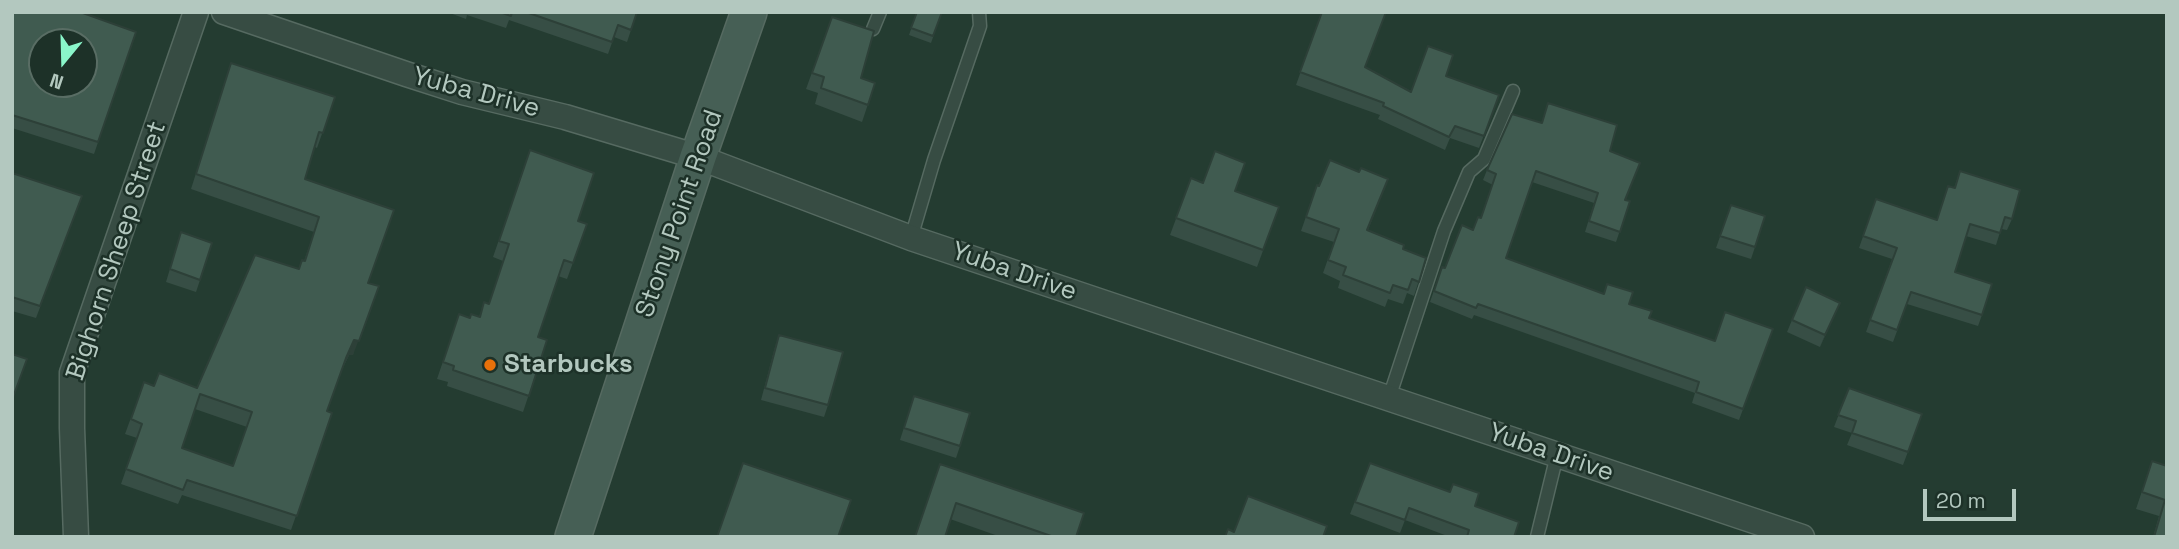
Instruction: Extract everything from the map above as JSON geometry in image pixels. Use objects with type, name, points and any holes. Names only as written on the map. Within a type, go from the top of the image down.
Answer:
[{"type":"main road","name":"Stony Point Road","points":[[573,537],[698,157],[749,12]]},
{"type":"street","name":"Bighorn Sheep Street","points":[[76,537],[72,373],[196,12]]},
{"type":"street","name":"Yuba Drive","points":[[224,12],[406,75],[462,92],[565,117],[698,157],[911,238],[1802,537]]},
{"type":"lane","points":[[873,29],[880,12]]},
{"type":"lane","points":[[911,238],[980,26],[979,12]]},
{"type":"lane","points":[[1389,398],[1444,231],[1469,172],[1484,159],[1513,91]]},
{"type":"lane","points":[[1537,537],[1557,454]]},
{"type":"building","points":[[12,12],[80,12],[136,32],[98,142],[12,115]]},
{"type":"building","points":[[526,12],[637,12],[631,30],[618,25],[612,42]]},
{"type":"building","points":[[917,12],[942,12],[933,36],[911,28]]},
{"type":"building","points":[[1322,12],[1386,12],[1365,67],[1411,92],[1428,46],[1453,55],[1446,76],[1499,95],[1484,136],[1455,126],[1449,137],[1383,106],[1384,103],[1300,72]]},
{"type":"building","points":[[832,17],[874,31],[861,78],[875,83],[868,105],[821,88],[824,77],[812,73]]},
{"type":"building","points":[[231,63],[335,97],[323,133],[319,132],[305,179],[394,210],[368,283],[379,286],[359,341],[354,340],[346,358],[327,411],[332,413],[297,516],[187,480],[183,490],[126,469],[142,424],[131,419],[144,382],[154,386],[159,373],[197,388],[255,255],[299,269],[302,260],[305,261],[319,217],[196,174]],"holes":[[[200,394],[252,412],[233,466],[182,448]]]},
{"type":"building","points":[[1548,103],[1617,125],[1610,151],[1640,163],[1625,200],[1630,201],[1620,232],[1589,221],[1598,193],[1536,171],[1506,258],[1604,294],[1607,284],[1633,292],[1629,304],[1652,311],[1649,318],[1715,341],[1725,312],[1773,329],[1743,409],[1696,392],[1699,382],[1478,304],[1476,308],[1434,291],[1462,225],[1473,230],[1478,217],[1481,218],[1496,174],[1487,170],[1512,114],[1542,123]]},
{"type":"building","points":[[530,150],[594,173],[578,221],[587,224],[573,263],[564,260],[538,337],[547,340],[529,396],[453,370],[454,366],[443,362],[459,314],[470,318],[471,314],[480,317],[484,302],[489,304],[509,244],[499,241]]},
{"type":"building","points":[[1215,151],[1245,163],[1235,191],[1279,207],[1263,250],[1176,218],[1191,178],[1203,183]]},
{"type":"building","points":[[1330,160],[1359,172],[1361,168],[1388,179],[1367,230],[1404,245],[1403,249],[1426,258],[1419,282],[1412,279],[1408,290],[1393,285],[1390,293],[1343,275],[1346,267],[1328,260],[1339,229],[1306,217],[1317,185],[1319,186]]},
{"type":"building","points":[[1960,171],[2020,190],[2012,219],[2005,217],[2000,233],[1970,224],[1955,272],[1992,284],[1982,315],[1911,292],[1897,330],[1870,320],[1897,248],[1863,236],[1876,199],[1937,220],[1948,186],[1955,188]]},
{"type":"building","points":[[12,173],[82,196],[40,306],[12,297]]},
{"type":"building","points":[[1731,205],[1765,216],[1755,247],[1720,236]]},
{"type":"building","points":[[181,232],[212,243],[200,280],[170,269]]},
{"type":"building","points":[[1806,287],[1840,303],[1825,335],[1792,320]]},
{"type":"building","points":[[779,335],[843,352],[828,405],[765,388]]},
{"type":"building","points":[[12,354],[27,359],[12,400]]},
{"type":"building","points":[[1849,388],[1922,414],[1908,452],[1852,433],[1856,421],[1838,415]]},
{"type":"building","points":[[914,396],[970,413],[960,446],[904,428]]},
{"type":"building","points":[[2152,461],[2167,466],[2167,537],[2154,537],[2165,500],[2142,492]]},
{"type":"building","points":[[743,463],[851,500],[838,537],[717,537]]},
{"type":"building","points":[[1370,463],[1450,492],[1453,484],[1479,493],[1475,506],[1519,522],[1514,537],[1467,537],[1469,530],[1409,508],[1405,520],[1355,502]]},
{"type":"building","points":[[940,464],[1084,513],[1076,537],[1054,537],[956,503],[945,537],[915,537]]},
{"type":"building","points":[[1248,496],[1327,526],[1323,537],[1225,537],[1228,529],[1234,532]]},
{"type":"place","name":"Starbucks","points":[[490,365]]}]
